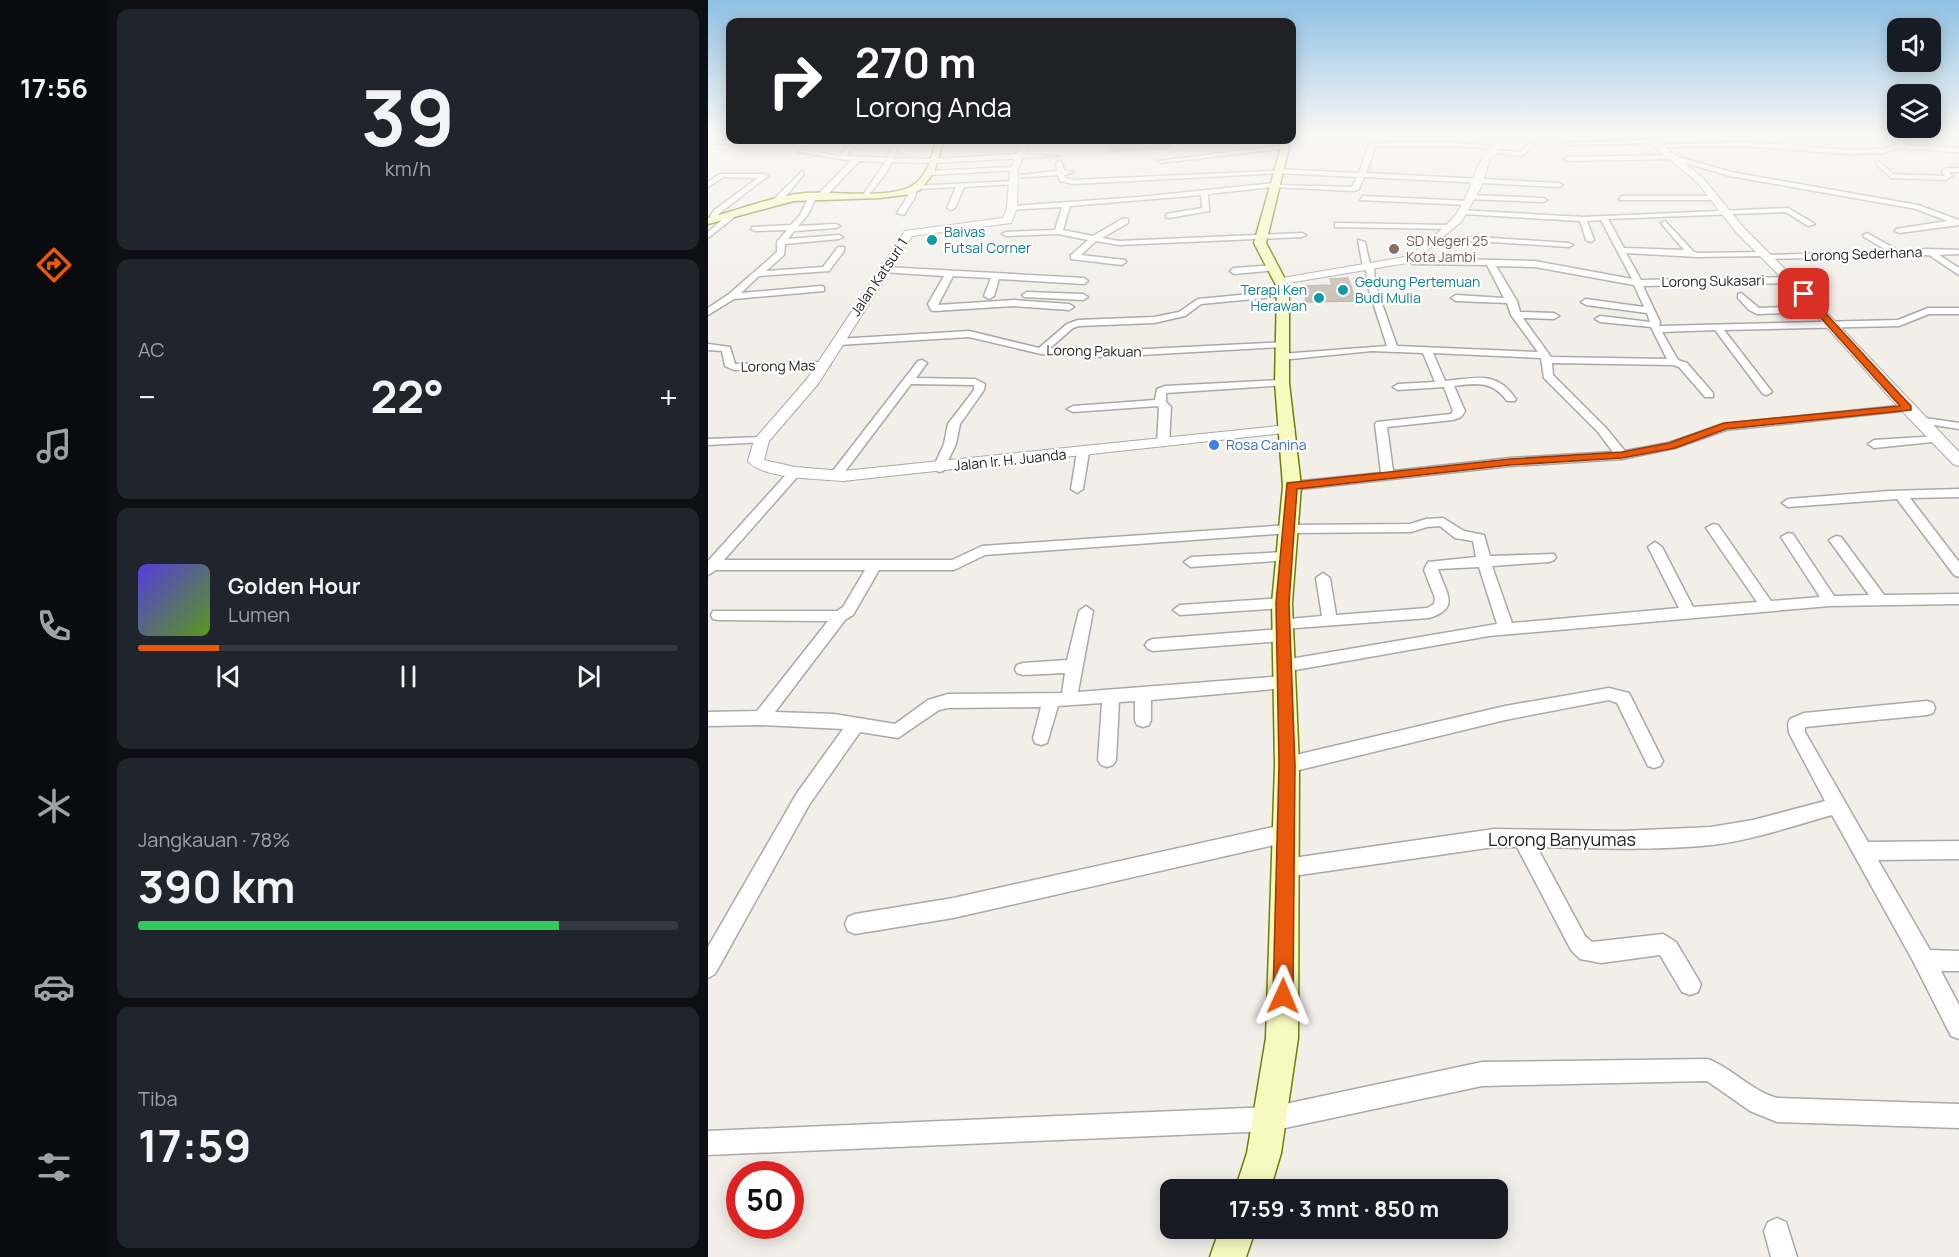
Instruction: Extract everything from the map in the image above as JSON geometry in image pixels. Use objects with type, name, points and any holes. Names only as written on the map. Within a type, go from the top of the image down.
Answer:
[{"type":"main road","points":[[710,221],[777,201],[817,196],[898,193]]},
{"type":"main road","points":[[1256,1179],[1271,1119],[1282,1038],[1287,833],[1283,621],[1284,557],[1289,529],[1292,486],[1282,383],[1280,281],[1261,249],[1260,236],[1272,193]]},
{"type":"main road","points":[[1228,1257],[1234,1239]]},
{"type":"street","points":[[710,221],[717,212],[743,193]]},
{"type":"street","points":[[777,201],[784,193]]},
{"type":"street","points":[[708,312],[732,296],[782,254],[781,242],[821,193]]},
{"type":"street","points":[[901,213],[913,193]]},
{"type":"street","points":[[951,208],[958,193]]},
{"type":"street","points":[[1014,193],[1005,232],[1058,232],[1124,243],[1302,235]]},
{"type":"street","points":[[1155,197],[1157,193]]},
{"type":"street","points":[[1012,208],[1198,193]]},
{"type":"street","points":[[1168,216],[1206,209],[1204,193]]},
{"type":"street","points":[[1454,193],[1582,219],[1632,215],[1788,210],[1811,224]]},
{"type":"street","points":[[1041,351],[1070,326],[1078,323],[1137,323],[1173,316],[1192,308],[1198,302],[1280,281],[1413,261],[1447,227],[1472,193]]},
{"type":"street","points":[[1338,225],[1383,226],[1427,214],[1471,196],[1489,193]]},
{"type":"street","points":[[1471,196],[1499,193]]},
{"type":"street","points":[[1711,193],[1740,230],[1833,324],[1907,408],[1959,461]]},
{"type":"street","points":[[1836,193],[1918,207],[1958,223]]},
{"type":"street","points":[[1471,196],[1543,200]]},
{"type":"street","points":[[1363,198],[1393,200],[1427,214],[1447,227]]},
{"type":"street","points":[[1622,198],[1715,198]]},
{"type":"street","points":[[1391,212],[1393,200]]},
{"type":"street","points":[[1058,232],[1066,212],[1066,204]]},
{"type":"street","points":[[708,236],[733,215]]},
{"type":"street","points":[[1604,218],[1674,362],[1683,365],[1709,395]]},
{"type":"street","points":[[1582,219],[1590,240]]},
{"type":"street","points":[[1122,262],[1074,257],[1094,239],[1125,221]]},
{"type":"street","points":[[1665,223],[1691,254]]},
{"type":"street","points":[[1899,231],[1958,223]]},
{"type":"street","points":[[755,228],[836,226]]},
{"type":"street","points":[[1330,233],[1375,233],[1382,231],[1383,226]]},
{"type":"street","name":"Jalan Katsuri 1","points":[[762,440],[813,381],[909,233],[1005,232]]},
{"type":"street","points":[[1867,235],[1896,253]]},
{"type":"street","points":[[781,242],[839,237]]},
{"type":"street","points":[[1433,240],[1478,239],[1569,245]]},
{"type":"street","points":[[1361,242],[1369,267],[1371,284],[1393,349]]},
{"type":"street","points":[[805,290],[826,269],[841,249]]},
{"type":"street","name":"Lorong Sederhana","points":[[1621,250],[1766,255],[1959,252]]},
{"type":"street","points":[[1928,251],[1959,272]]},
{"type":"street","name":"Lorong Sukasari","points":[[1413,261],[1535,264],[1636,283],[1790,280]]},
{"type":"street","points":[[1490,263],[1512,302],[1516,315],[1546,358],[1545,366],[1548,376],[1602,430],[1622,455]]},
{"type":"street","points":[[758,274],[826,269]]},
{"type":"street","points":[[885,270],[1084,281]]},
{"type":"street","points":[[1234,271],[1280,281]]},
{"type":"street","points":[[761,294],[783,272]]},
{"type":"street","points":[[950,273],[933,307],[978,313],[1026,303],[1069,307]]},
{"type":"street","points":[[978,313],[996,275]]},
{"type":"street","points":[[732,296],[821,289]]},
{"type":"street","points":[[978,313],[1058,294],[1083,297]]},
{"type":"street","points":[[1741,296],[1757,311],[1818,309]]},
{"type":"street","points":[[1456,298],[1512,302]]},
{"type":"street","points":[[1586,302],[1649,312]]},
{"type":"street","points":[[1600,319],[1656,327],[1899,323],[1928,311],[1959,311]]},
{"type":"street","name":"Lorong Pakuan","points":[[838,342],[928,335],[978,313],[1041,351],[1106,354],[1393,349],[1546,358],[1674,362]]},
{"type":"street","points":[[1516,315],[1554,316]]},
{"type":"street","points":[[1717,327],[1767,392]]},
{"type":"street","points":[[897,339],[902,350]]},
{"type":"street","name":"Lorong Mas","points":[[708,347],[726,349],[730,366],[734,367],[825,364]]},
{"type":"street","points":[[1387,475],[1381,424],[1457,416],[1459,411],[1427,350]]},
{"type":"street","points":[[836,475],[922,363]]},
{"type":"street","points":[[910,381],[980,384],[954,424],[950,444],[939,468]]},
{"type":"street","points":[[1398,387],[1480,381],[1504,387],[1511,399]]},
{"type":"street","points":[[1160,403],[1161,391],[1170,388],[1282,383]]},
{"type":"street","points":[[1073,409],[1160,403],[1165,407],[1163,443]]},
{"type":"street","points":[[1292,486],[1510,462],[1622,455],[1671,446],[1724,426],[1907,408]]},
{"type":"street","points":[[1919,420],[1959,426]]},
{"type":"street","name":"Jalan Ir. H. Juanda","points":[[762,440],[756,454],[756,461],[760,465],[795,472],[836,475],[939,468],[1288,429]]},
{"type":"street","points":[[1874,444],[1938,439]]},
{"type":"street","points":[[708,442],[762,440]]},
{"type":"street","points":[[1077,489],[1083,452]]},
{"type":"street","points":[[710,567],[795,472]]},
{"type":"street","points":[[1788,503],[1959,493]]},
{"type":"street","points":[[1901,495],[1959,572]]},
{"type":"street","points":[[710,567],[954,565],[982,551],[1289,529],[1411,528],[1426,523],[1443,522],[1460,535],[1479,538],[1484,561],[1506,628]]},
{"type":"street","points":[[1713,528],[1767,606]]},
{"type":"street","points":[[1788,537],[1830,601]]},
{"type":"street","points":[[1836,540],[1879,599]]},
{"type":"street","points":[[1655,547],[1689,613]]},
{"type":"street","points":[[1191,562],[1284,557]]},
{"type":"street","points":[[1180,610],[1283,621],[1330,620],[1436,611],[1441,607],[1442,598],[1431,567],[1438,563],[1549,557]]},
{"type":"street","points":[[761,718],[840,616],[848,611],[875,565]]},
{"type":"street","points":[[1323,578],[1330,620]]},
{"type":"street","points":[[708,719],[761,718],[834,722],[898,731],[934,705],[948,701],[1051,702],[1284,674],[1506,628],[1830,601],[1959,599]]},
{"type":"street","points":[[1069,700],[1086,611]]},
{"type":"street","points":[[718,615],[840,616]]},
{"type":"street","points":[[1153,645],[1283,621]]},
{"type":"street","points":[[1023,669],[1074,666]]},
{"type":"street","points":[[1143,692],[1143,720]]},
{"type":"street","points":[[1287,765],[1505,712],[1609,694],[1623,698],[1654,761]]},
{"type":"street","points":[[1107,760],[1111,695]]},
{"type":"street","points":[[1041,738],[1051,702]]},
{"type":"street","points":[[1927,708],[1804,720],[1796,724],[1797,733],[1835,806],[1925,960],[1959,1028]]},
{"type":"street","points":[[708,967],[803,799],[855,726]]},
{"type":"street","name":"Lorong Banyumas","points":[[1286,868],[1460,842],[1522,838],[1622,840],[1711,836],[1753,829],[1835,806]]},
{"type":"street","points":[[855,924],[953,908],[1287,833]]},
{"type":"street","points":[[1522,838],[1578,943],[1587,952],[1601,953],[1662,944],[1669,949],[1690,984]]},
{"type":"street","points":[[1862,851],[1959,850]]},
{"type":"street","points":[[1925,960],[1959,961]]},
{"type":"street","points":[[708,1143],[1271,1119],[1482,1074],[1707,1070],[1721,1076],[1762,1105],[1777,1110],[1959,1116]]},
{"type":"street","points":[[1777,1231],[1784,1257]]},
{"type":"building","points":[[1348,278],[1356,301],[1306,302],[1304,286],[1332,285],[1330,279]]},
{"type":"place","name":"Baivas Futsal Corner","points":[[932,240]]},
{"type":"place","name":"SD Negeri 25 Kota Jambi","points":[[1394,249]]},
{"type":"place","name":"Gedung Pertemuan Budi Mulia","points":[[1343,290]]},
{"type":"place","name":"Terapi Ken Herawan","points":[[1319,298]]},
{"type":"place","name":"Rosa Canina","points":[[1214,445]]},
{"type":"route","points":[[1283,996],[1287,765],[1282,603],[1284,557],[1289,529],[1292,486],[1510,462],[1622,455],[1671,446],[1724,426],[1907,408],[1804,294]]}]
